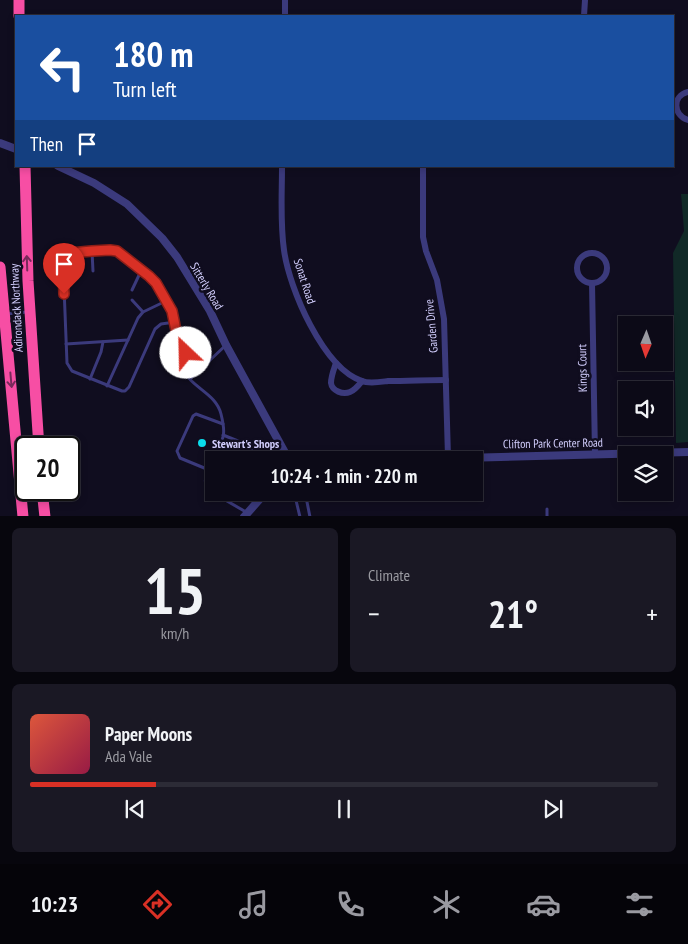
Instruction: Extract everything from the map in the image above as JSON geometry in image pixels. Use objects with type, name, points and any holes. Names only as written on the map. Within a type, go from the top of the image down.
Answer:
[{"type":"highway","points":[[19,0],[20,15]]},
{"type":"highway","name":"Adirondack Northway","points":[[25,167],[30,312],[38,436]]},
{"type":"highway","name":"Adirondack Northway","points":[[0,266],[23,516]]},
{"type":"highway","points":[[43,501],[44,516]]},
{"type":"street","points":[[285,0],[285,15]]},
{"type":"street","points":[[584,15],[585,0]]},
{"type":"street","points":[[688,92],[680,96],[676,103],[676,116],[688,120]]},
{"type":"street","points":[[0,142],[15,149]]},
{"type":"street","name":"Sitterly Road","points":[[60,167],[102,188],[127,204],[150,225],[177,257],[210,311],[226,345],[284,451]]},
{"type":"street","name":"Sonat Road","points":[[282,167],[283,235],[287,268],[305,316],[327,352],[348,373],[362,381]]},
{"type":"street","name":"Garden Drive","points":[[423,167],[423,237],[426,252],[437,280],[442,306],[448,451]]},
{"type":"street","points":[[591,253],[605,261],[606,269],[604,277],[592,283],[584,281],[577,271],[580,259],[591,253]]},
{"type":"street","name":"Kings Court","points":[[592,283],[595,454]]},
{"type":"street","points":[[336,363],[331,384],[336,390],[344,393],[350,392],[362,381],[446,380]]},
{"type":"street","name":"Clifton Park Center Road","points":[[483,456],[688,452]]},
{"type":"street","points":[[246,515],[258,501]]},
{"type":"lane","points":[[92,251],[93,271]]},
{"type":"lane","points":[[175,322],[161,324],[155,328],[129,387],[125,391],[107,386],[72,371],[67,363],[64,256],[70,253],[117,251],[156,283],[175,322],[179,356],[183,369],[190,379],[219,405],[223,434],[216,451]]},
{"type":"lane","points":[[132,290],[141,271]]},
{"type":"lane","points":[[132,300],[143,312]]},
{"type":"lane","points":[[107,386],[138,318],[143,312],[166,302]]},
{"type":"lane","points":[[5,314],[30,312]]},
{"type":"lane","points":[[66,344],[129,340]]},
{"type":"lane","points":[[90,379],[103,342]]},
{"type":"lane","points":[[179,345],[186,353],[208,360]]},
{"type":"lane","points":[[190,379],[226,345]]},
{"type":"lane","points":[[205,469],[180,458],[177,451],[179,444],[193,416],[196,414],[223,424]]},
{"type":"lane","points":[[223,434],[253,448],[252,451]]},
{"type":"lane","points":[[225,501],[246,515]]},
{"type":"lane","points":[[296,501],[300,516]]},
{"type":"lane","points":[[307,501],[310,516]]},
{"type":"lane","points":[[547,509],[547,516]]},
{"type":"green space","points":[[681,194],[688,194],[688,442],[676,443],[673,253],[684,231]]},
{"type":"place","name":"Stewart's Shops","points":[[202,443]]},
{"type":"route","points":[[64,294],[64,256],[70,253],[117,251],[156,283],[172,311],[179,345],[186,353]]}]
